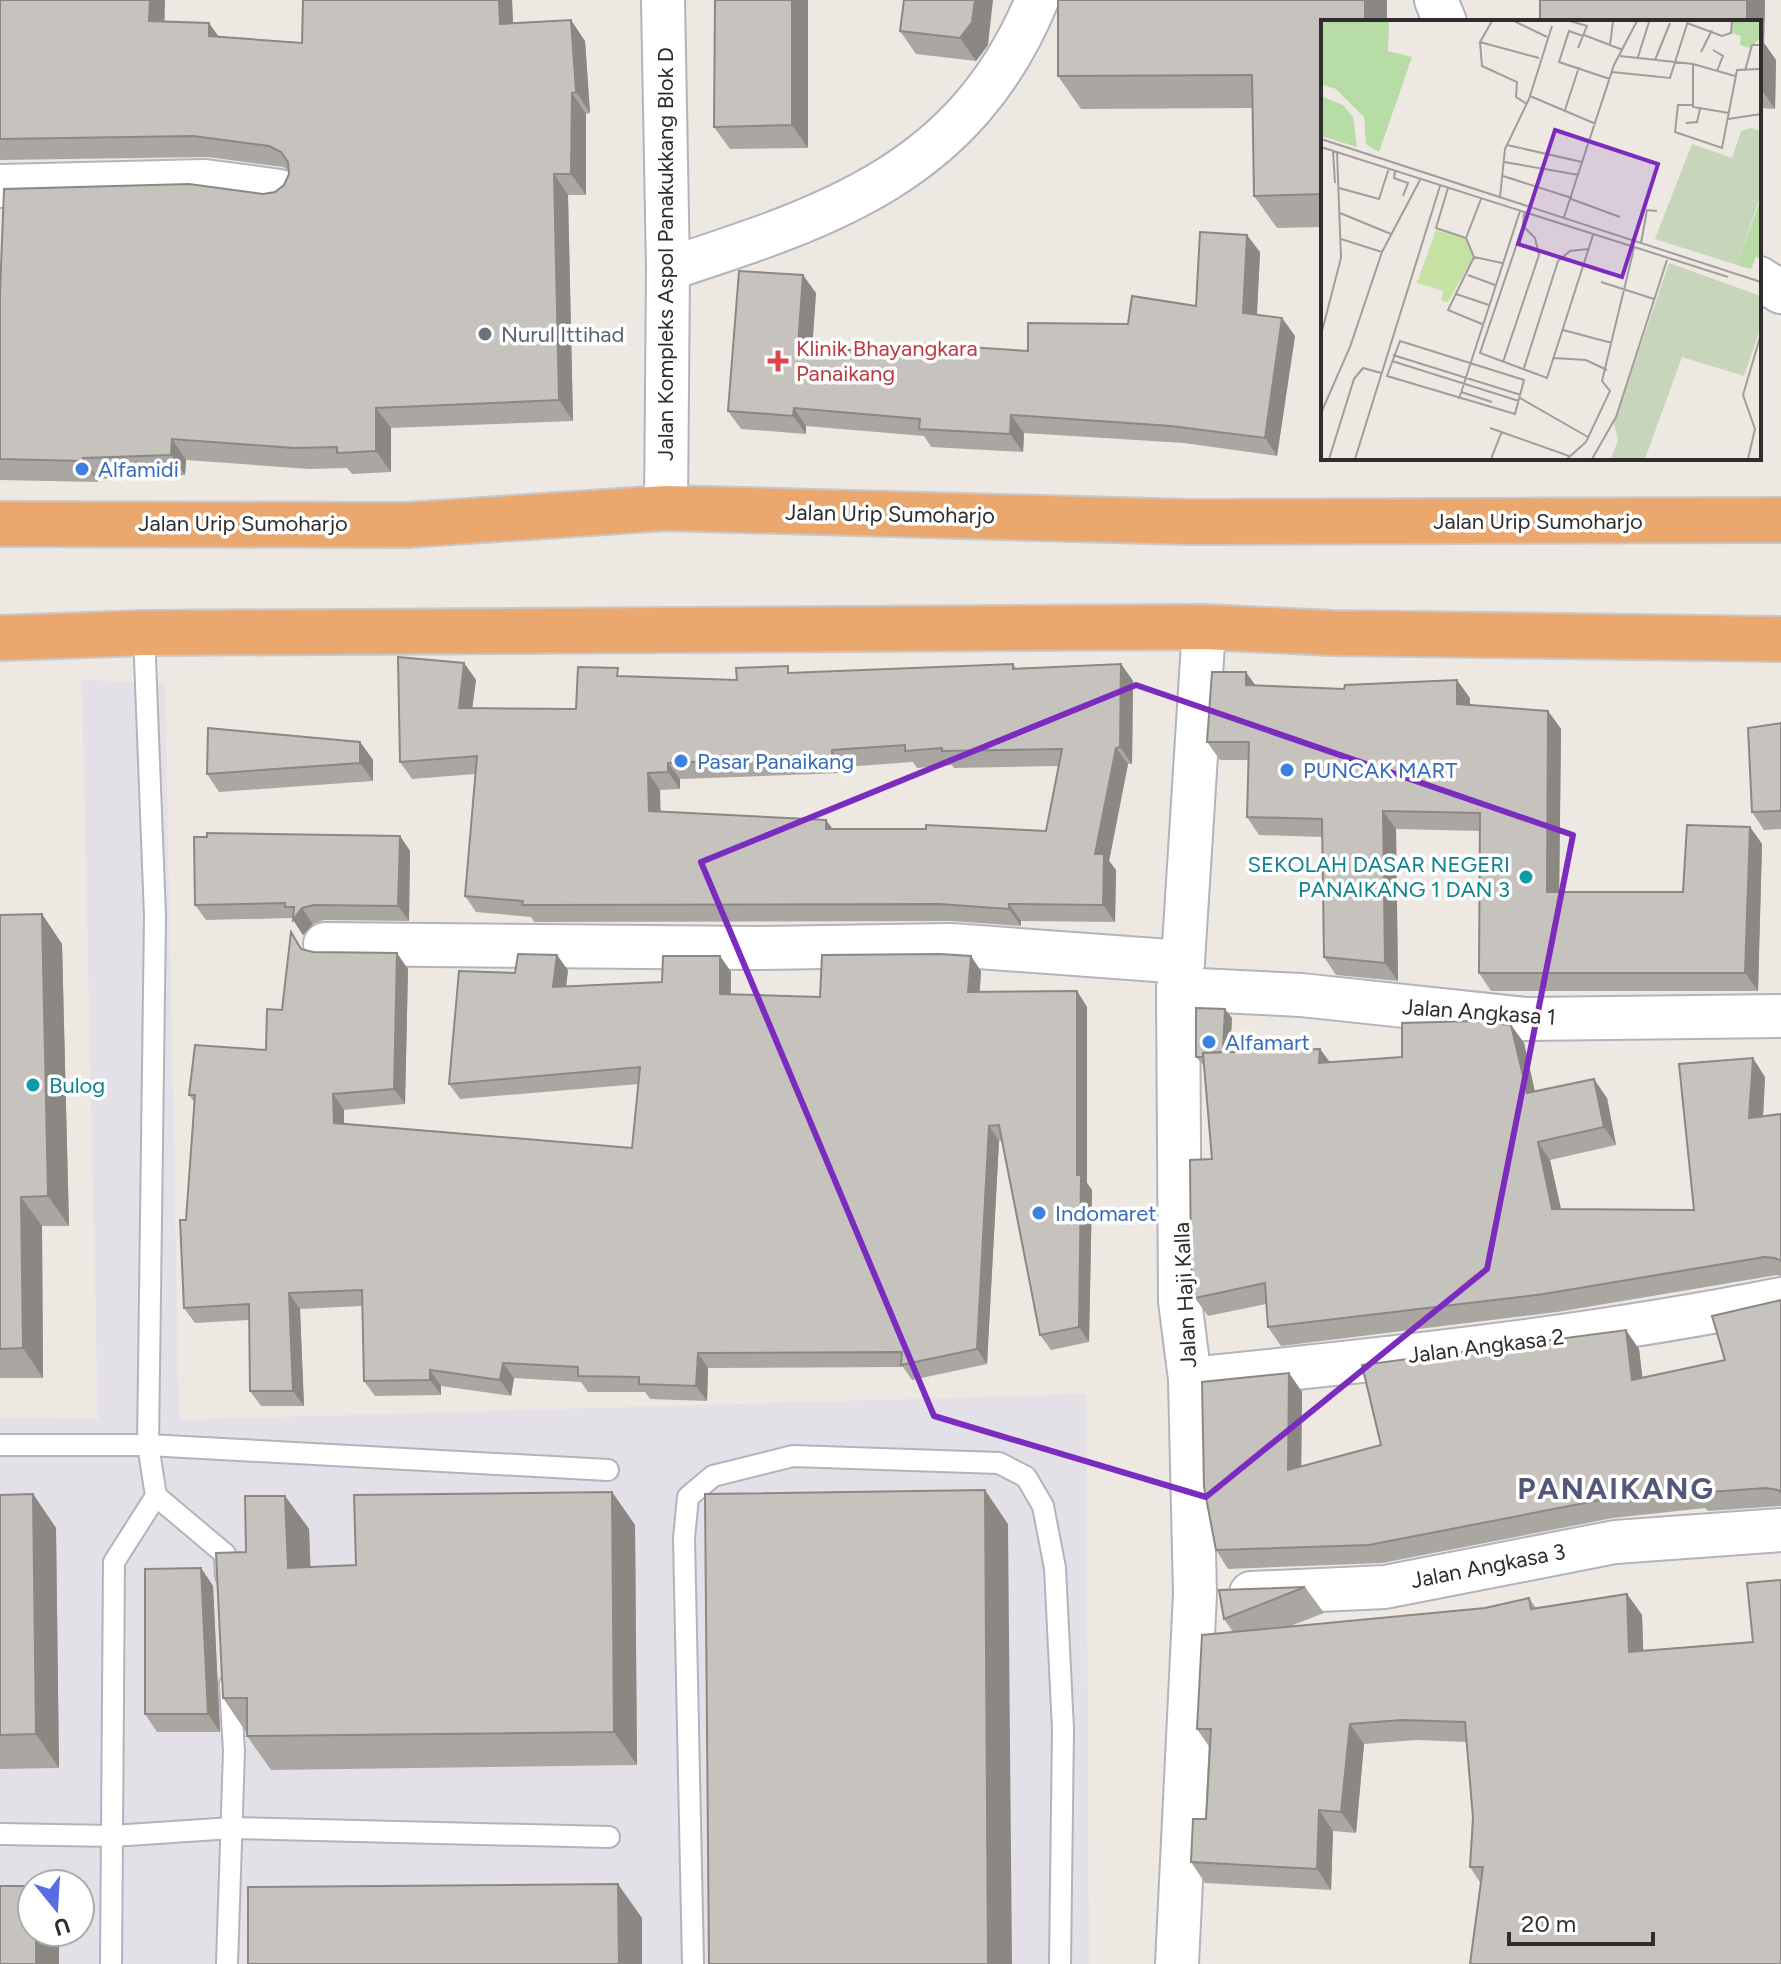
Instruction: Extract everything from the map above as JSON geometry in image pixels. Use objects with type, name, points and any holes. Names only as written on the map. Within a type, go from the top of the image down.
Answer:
[{"type":"highway","name":"Jalan Urip Sumoharjo","points":[[0,524],[407,525],[666,508],[1189,522],[1781,520]]},
{"type":"highway","points":[[0,638],[144,633],[1204,627],[1332,633],[1781,639]]},
{"type":"street","name":"Jalan Kompleks Aspol Panakukkang Blok D","points":[[663,0],[668,269],[666,508]]},
{"type":"street","points":[[668,269],[760,240],[833,210],[886,182],[941,143],[1022,37],[1037,0]]},
{"type":"street","points":[[1436,0],[1444,20]]},
{"type":"street","points":[[0,186],[205,181],[280,191]]},
{"type":"street","points":[[1761,279],[1781,292]]},
{"type":"street","name":"Jalan Haji Kalla","points":[[1177,1964],[1195,1594],[1190,1379],[1180,1301],[1181,975],[1204,627]]},
{"type":"street","name":"Jalan Angkasa 1","points":[[325,944],[756,948],[951,945],[1181,975],[1301,995],[1526,1019],[1781,1016]]},
{"type":"street","name":"Jalan Angkasa 2","points":[[1190,1379],[1472,1350],[1675,1320],[1781,1299]]},
{"type":"street","name":"Jalan Angkasa 3","points":[[1195,1594],[1385,1587],[1615,1542],[1781,1530]]},
{"type":"lane","points":[[144,633],[155,916],[148,1445],[156,1496],[225,1554],[227,1600]]},
{"type":"lane","points":[[0,1445],[148,1445],[608,1470]]},
{"type":"lane","points":[[693,1964],[684,1538],[688,1497],[713,1476],[793,1456],[999,1463],[1026,1477],[1043,1506],[1055,1568],[1063,1729],[1060,1964]]},
{"type":"lane","points":[[111,1964],[114,1562],[156,1496]]},
{"type":"lane","points":[[227,1964],[234,1751],[229,1660]]},
{"type":"lane","points":[[0,1834],[113,1836],[232,1828],[609,1837]]},
{"type":"highlighted area","points":[[1136,685],[1573,835],[1487,1269],[1206,1497],[934,1416],[701,862]]},
{"type":"shaded area","points":[[82,680],[165,683],[179,1420],[1086,1394],[1089,1964],[0,1964],[0,1418],[98,1419]]},
{"type":"building","points":[[0,0],[150,0],[149,21],[209,23],[209,36],[302,43],[303,0],[499,0],[500,24],[571,20],[576,92],[572,93],[571,174],[554,174],[559,400],[376,408],[376,451],[337,453],[337,447],[294,448],[172,439],[171,455],[83,458],[83,461],[0,459],[0,293],[4,189],[189,184],[263,194],[275,192],[284,185],[289,174],[288,162],[281,152],[269,146],[193,136],[0,139]]},
{"type":"building","points":[[715,0],[792,0],[792,125],[714,127]]},
{"type":"building","points":[[904,0],[975,0],[972,22],[960,38],[900,31]]},
{"type":"building","points":[[1058,0],[1365,0],[1365,20],[1321,20],[1321,194],[1254,196],[1252,75],[1058,76]]},
{"type":"building","points":[[1540,0],[1747,0],[1747,20],[1540,20]]},
{"type":"building","points":[[1200,232],[1247,235],[1243,313],[1282,318],[1265,438],[1171,426],[1011,415],[1010,434],[919,429],[920,419],[794,408],[793,416],[728,411],[739,271],[803,275],[798,346],[924,356],[924,344],[1028,351],[1028,323],[1128,324],[1132,296],[1196,306]]},
{"type":"building","points":[[398,657],[464,663],[459,708],[576,709],[578,667],[618,668],[617,676],[737,680],[736,668],[788,666],[788,673],[1013,664],[1013,669],[1121,664],[1120,747],[1116,748],[1095,854],[1104,854],[1103,905],[1009,904],[1009,909],[939,904],[522,905],[523,901],[465,896],[477,756],[400,762]],"holes":[[[905,745],[905,751],[942,748],[942,751],[1062,749],[1046,831],[926,825],[926,829],[826,829],[826,820],[649,811],[648,773],[668,772],[668,763],[832,756],[832,750]]]},
{"type":"building","points":[[1212,672],[1246,672],[1246,685],[1344,689],[1345,685],[1457,680],[1457,704],[1548,711],[1547,892],[1683,892],[1687,825],[1750,827],[1745,973],[1479,973],[1480,813],[1383,811],[1385,963],[1324,957],[1322,819],[1247,817],[1249,742],[1207,742]]},
{"type":"building","points":[[1781,723],[1781,811],[1752,812],[1748,728]]},
{"type":"building","points":[[208,728],[360,742],[360,763],[207,774]]},
{"type":"building","points":[[207,833],[400,836],[398,906],[314,905],[302,908],[293,920],[294,907],[285,907],[285,903],[195,905],[194,837],[207,837]]},
{"type":"building","name":"Bulog","points":[[42,914],[48,1196],[21,1197],[23,1348],[0,1349],[0,915]]},
{"type":"building","points":[[291,932],[301,949],[313,952],[397,953],[394,1089],[333,1094],[334,1123],[632,1148],[640,1067],[449,1084],[459,971],[515,973],[518,954],[557,955],[553,987],[662,982],[663,956],[720,956],[720,994],[820,997],[822,955],[940,954],[971,956],[968,992],[1077,991],[1077,1175],[1081,1175],[1079,1327],[1040,1335],[999,1125],[989,1126],[977,1349],[901,1365],[902,1352],[698,1353],[696,1386],[639,1384],[639,1377],[578,1376],[578,1367],[503,1363],[500,1380],[430,1370],[430,1380],[364,1381],[362,1290],[289,1293],[293,1391],[250,1391],[249,1304],[184,1308],[180,1220],[186,1220],[195,1095],[189,1095],[195,1045],[266,1050],[267,1009],[282,1010]]},
{"type":"building","points":[[1196,1008],[1225,1009],[1223,1052],[1203,1053],[1203,1057],[1196,1057]]},
{"type":"building","points":[[1473,1021],[1511,1025],[1527,1093],[1594,1079],[1604,1127],[1538,1142],[1552,1209],[1694,1210],[1679,1064],[1753,1058],[1749,1118],[1781,1114],[1781,1261],[1764,1257],[1544,1294],[1268,1327],[1265,1283],[1195,1298],[1191,1267],[1190,1160],[1212,1159],[1203,1053],[1320,1049],[1319,1063],[1402,1057],[1402,1023]]},
{"type":"building","points":[[1781,1300],[1781,1492],[1766,1488],[1695,1493],[1694,1490],[1600,1500],[1369,1545],[1216,1550],[1204,1487],[1202,1382],[1289,1373],[1288,1470],[1381,1445],[1362,1365],[1626,1330],[1632,1380],[1725,1360],[1712,1316]]},
{"type":"building","points":[[985,1490],[988,1964],[709,1964],[705,1494]]},
{"type":"building","points":[[612,1492],[614,1732],[247,1736],[247,1698],[223,1698],[216,1553],[246,1552],[245,1496],[285,1496],[288,1568],[356,1565],[354,1495]]},
{"type":"building","points":[[33,1494],[36,1734],[0,1735],[0,1495]]},
{"type":"building","points":[[201,1568],[208,1714],[145,1714],[145,1569]]},
{"type":"building","points":[[1781,1580],[1781,1964],[1470,1964],[1483,1867],[1470,1867],[1473,1818],[1465,1722],[1402,1720],[1350,1724],[1341,1812],[1319,1810],[1317,1869],[1191,1862],[1193,1819],[1206,1819],[1211,1729],[1197,1729],[1202,1635],[1485,1608],[1529,1598],[1531,1609],[1627,1594],[1629,1652],[1753,1642],[1747,1583]]},
{"type":"building","points":[[1305,1587],[1224,1619],[1219,1590]]},
{"type":"building","points":[[618,1884],[619,1964],[248,1964],[248,1887]]},
{"type":"building","points":[[0,1886],[16,1886],[16,1948],[36,1948],[36,1964],[0,1964]]},
{"type":"place","name":"Nurul Ittihad","points":[[485,334]]},
{"type":"place","name":"Klinik Bhayangkara Panaikang","points":[[778,361]]},
{"type":"place","name":"Alfamidi","points":[[82,469]]},
{"type":"place","name":"Pasar Panaikang","points":[[681,761]]},
{"type":"place","name":"PUNCAK MART","points":[[1287,770]]},
{"type":"place","name":"SEKOLAH DASAR NEGERI PANAIKANG 1 DAN 3","points":[[1526,877]]},
{"type":"place","name":"Alfamart","points":[[1209,1042]]},
{"type":"place","name":"Bulog","points":[[33,1085]]},
{"type":"place","name":"Indomaret","points":[[1039,1213]]},
{"type":"district","name":"PANAIKANG","points":[[1616,1488]]}]
